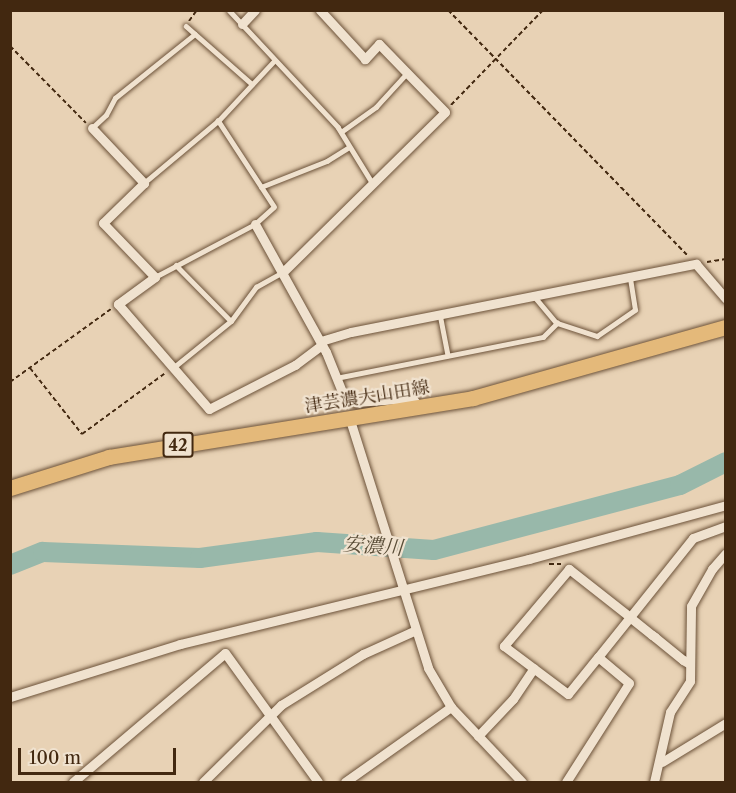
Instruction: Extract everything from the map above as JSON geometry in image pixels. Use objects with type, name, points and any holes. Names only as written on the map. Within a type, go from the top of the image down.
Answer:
[{"type":"main road","name":"津芸濃大山田線","points":[[10,488],[109,457],[352,425],[565,374],[726,327]]},
{"type":"street","points":[[242,24],[255,10]]},
{"type":"street","points":[[284,271],[445,112],[379,44],[365,60],[320,10]]},
{"type":"street","points":[[92,128],[144,183],[103,223],[155,277],[118,304],[209,409],[295,365],[321,343],[440,314],[696,264],[726,299]]},
{"type":"street","points":[[255,224],[284,271],[348,399],[412,398],[421,409]]},
{"type":"street","points":[[352,425],[406,587],[414,630],[428,668],[451,706],[522,783]]},
{"type":"street","points":[[10,697],[180,645],[726,505]]},
{"type":"street","points":[[690,664],[630,617],[569,570],[504,646],[568,694],[598,657],[630,617],[693,538],[725,527]]},
{"type":"street","points":[[654,783],[662,762],[670,712],[688,690],[692,606],[712,569],[726,553]]},
{"type":"street","points":[[203,783],[270,714],[363,654],[414,630]]},
{"type":"street","points":[[74,783],[225,653],[318,783]]},
{"type":"street","points":[[566,783],[629,683],[598,657]]},
{"type":"street","points":[[478,736],[513,699],[534,668]]},
{"type":"street","points":[[345,783],[451,706]]},
{"type":"street","points":[[662,762],[726,723]]},
{"type":"lane","points":[[229,10],[274,61],[298,82],[341,132],[373,184]]},
{"type":"lane","points":[[186,26],[252,84]]},
{"type":"lane","points":[[92,128],[106,116],[115,98],[195,34]]},
{"type":"lane","points":[[144,183],[218,120],[274,61]]},
{"type":"lane","points":[[341,132],[376,107],[408,73]]},
{"type":"lane","points":[[155,277],[255,224],[274,207],[218,120]]},
{"type":"lane","points":[[261,187],[327,160],[349,147]]},
{"type":"lane","points":[[176,265],[231,321]]},
{"type":"lane","points":[[174,367],[231,321],[256,287],[284,271]]},
{"type":"lane","points":[[534,296],[557,323],[599,335],[635,310],[630,277]]},
{"type":"lane","points":[[440,314],[448,356]]},
{"type":"lane","points":[[336,378],[543,337],[557,323]]},
{"type":"path","points":[[186,26],[197,10]]},
{"type":"path","points":[[448,10],[696,264],[726,259]]},
{"type":"path","points":[[445,112],[543,10]]},
{"type":"path","points":[[10,46],[92,128]]},
{"type":"path","points":[[10,382],[118,304]]},
{"type":"path","points":[[30,368],[82,434],[174,367]]},
{"type":"waterway","name":"安濃川","points":[[10,565],[43,552],[200,558],[317,542],[434,550],[680,485],[726,462]]}]
